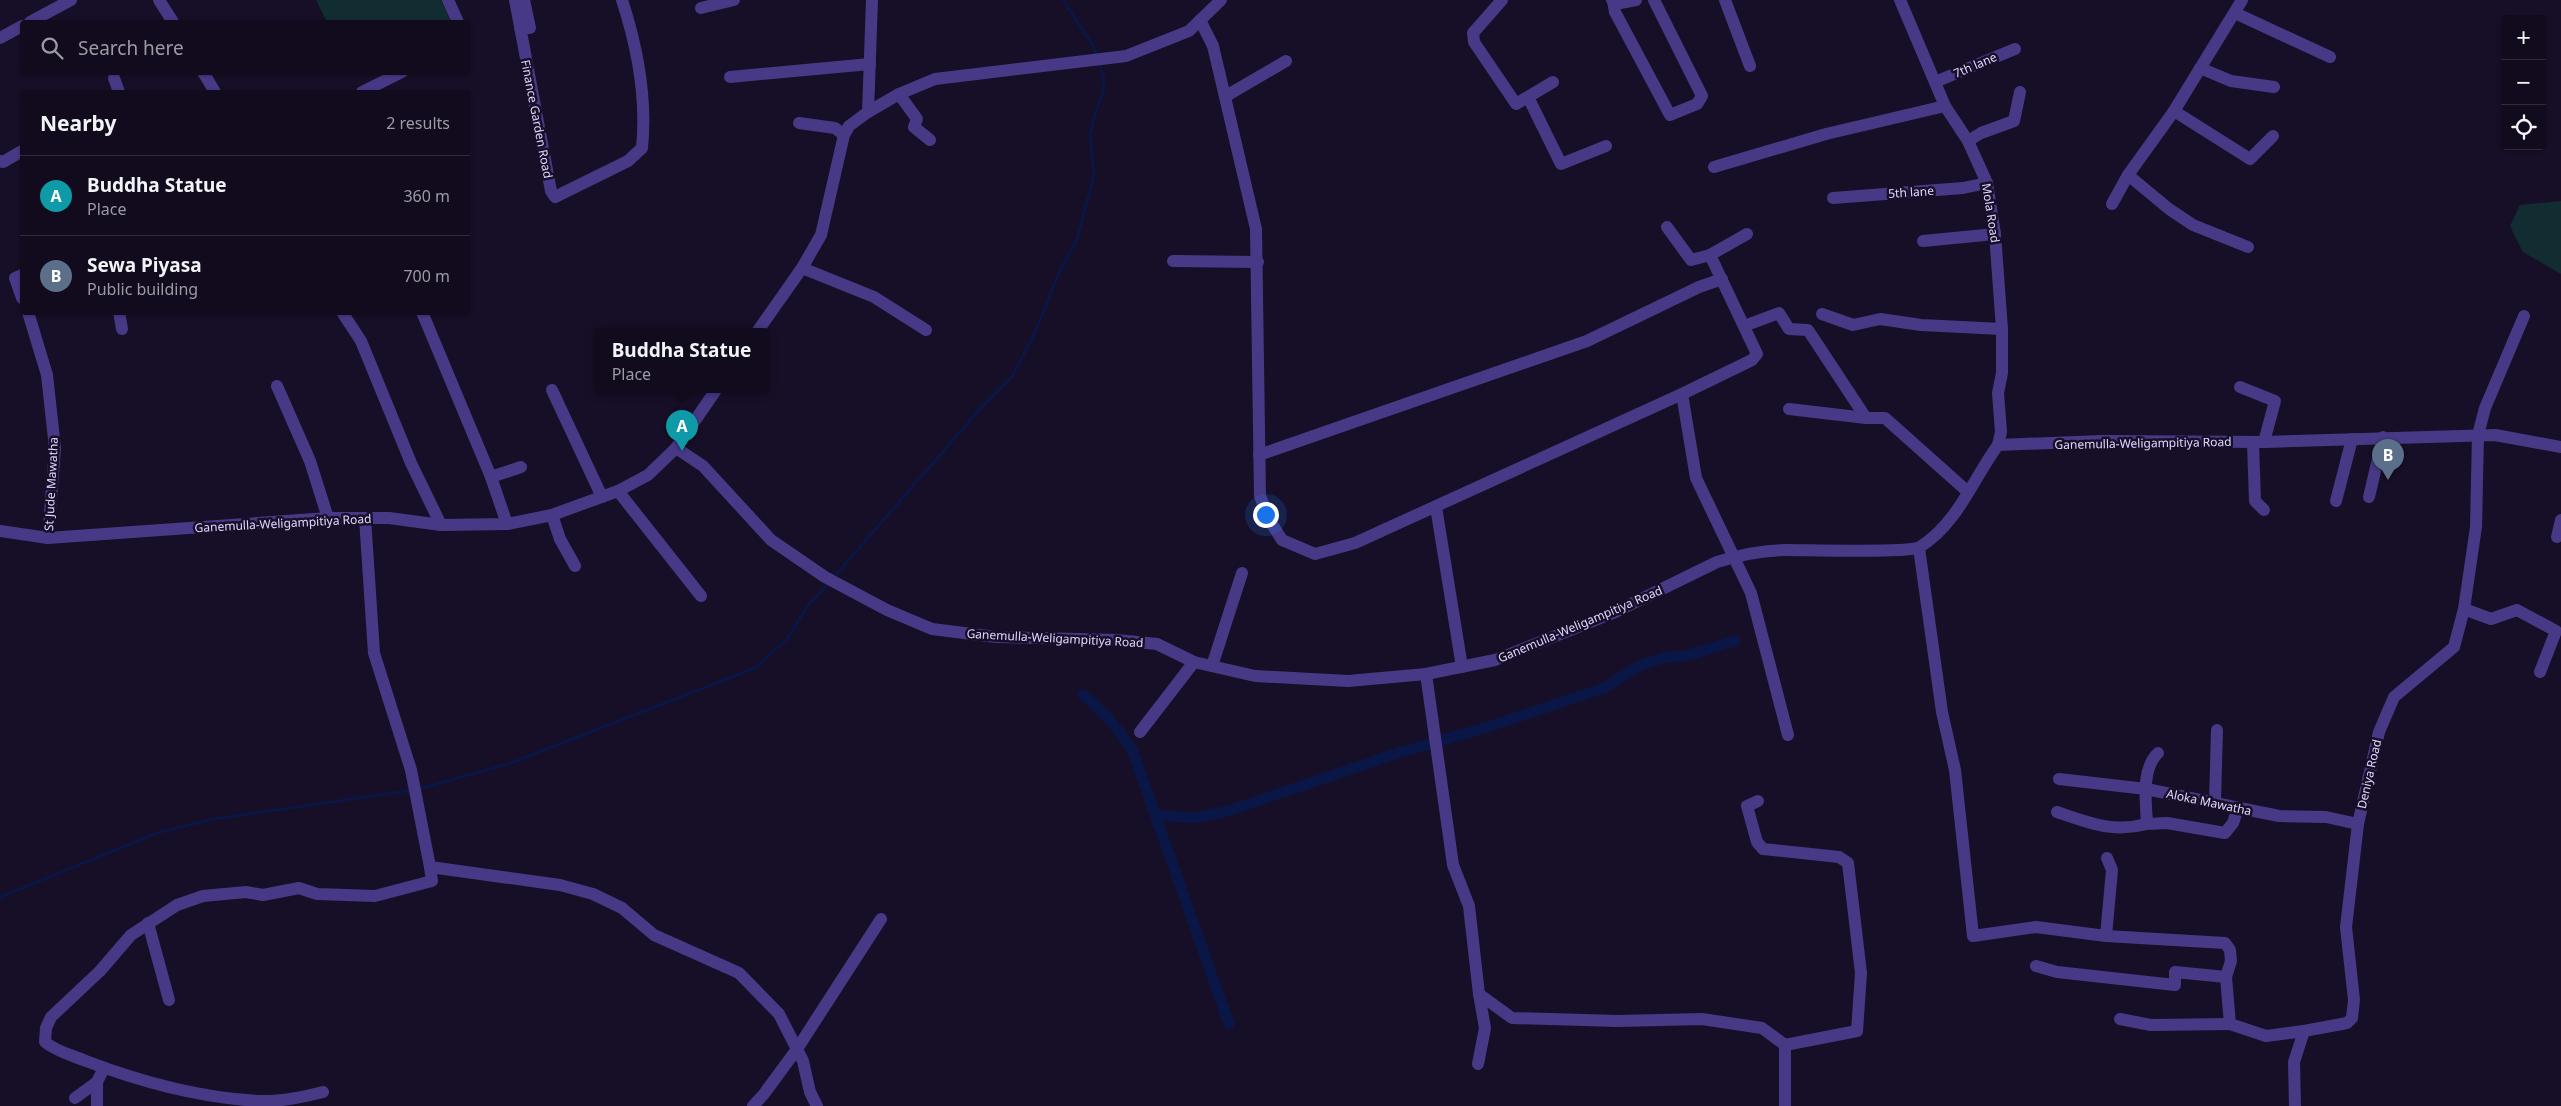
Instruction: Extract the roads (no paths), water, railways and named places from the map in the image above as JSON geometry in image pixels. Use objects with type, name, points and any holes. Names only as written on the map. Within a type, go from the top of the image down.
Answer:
[{"type":"street","points":[[34,20],[70,0]]},
{"type":"street","points":[[159,0],[172,20]]},
{"type":"street","points":[[448,0],[457,20]]},
{"type":"street","name":"Finance Garden Road","points":[[515,0],[551,192],[555,197],[628,161],[642,148],[645,121],[632,30],[622,0]]},
{"type":"street","points":[[520,28],[530,28],[524,0]]},
{"type":"street","points":[[701,8],[734,0]]},
{"type":"street","points":[[868,112],[872,0]]},
{"type":"street","points":[[760,328],[802,268],[821,235],[844,135],[848,126],[899,94],[935,79],[1126,56],[1189,31],[1222,0]]},
{"type":"street","points":[[1502,0],[1473,33],[1474,42],[1516,104],[1554,82]]},
{"type":"street","points":[[1612,0],[1620,3],[1636,0]]},
{"type":"street","points":[[1612,0],[1615,12],[1670,114],[1697,104],[1702,96],[1654,0]]},
{"type":"street","points":[[1725,0],[1750,66]]},
{"type":"street","name":"Mola Road","points":[[1900,0],[1945,106],[1968,141],[1987,183],[1995,234],[2002,329],[2002,373],[1998,393],[2001,432],[1998,445]]},
{"type":"street","points":[[2112,204],[2128,176],[2174,111],[2242,0]]},
{"type":"street","points":[[2235,12],[2330,57]]},
{"type":"street","points":[[1200,20],[1213,46],[1256,229],[1258,262],[1260,496],[1270,521],[1282,540],[1315,554],[1355,543],[1682,394],[1752,360],[1757,354],[1710,256]]},
{"type":"street","points":[[0,38],[20,27]]},
{"type":"street","name":"7th lane","points":[[1935,82],[2015,49]]},
{"type":"street","points":[[1226,96],[1286,61]]},
{"type":"street","points":[[730,76],[870,64]]},
{"type":"street","points":[[2200,68],[2231,81],[2274,87]]},
{"type":"street","points":[[205,75],[214,90]]},
{"type":"street","points":[[366,90],[396,75]]},
{"type":"street","points":[[114,78],[118,90]]},
{"type":"street","points":[[1968,141],[1980,133],[2014,121],[2020,92]]},
{"type":"street","points":[[899,94],[917,119],[914,127],[930,140]]},
{"type":"street","points":[[1528,97],[1561,164],[1606,146]]},
{"type":"street","points":[[1714,168],[1826,134],[1945,106]]},
{"type":"street","points":[[2174,111],[2250,159],[2273,136]]},
{"type":"street","points":[[799,123],[835,128],[844,135]]},
{"type":"street","points":[[0,161],[2,162],[20,152]]},
{"type":"street","points":[[2128,176],[2168,209],[2193,224],[2248,247]]},
{"type":"street","name":"5th lane","points":[[1833,198],[1963,188],[1987,183]]},
{"type":"street","points":[[1667,227],[1691,260],[1710,256],[1747,234]]},
{"type":"street","points":[[1923,241],[1995,234]]},
{"type":"street","points":[[1173,261],[1258,262]]},
{"type":"street","points":[[802,268],[874,297],[926,330]]},
{"type":"street","points":[[20,276],[15,278],[20,292]]},
{"type":"street","points":[[1259,455],[1587,342],[1699,287],[1722,279]]},
{"type":"street","points":[[1744,326],[1779,313],[1789,329],[1808,330],[1866,418]]},
{"type":"street","points":[[1822,314],[1853,325],[1880,319],[1920,325],[2002,329]]},
{"type":"street","name":"St Jude Mawatha","points":[[29,315],[47,375],[55,448],[48,538]]},
{"type":"street","points":[[120,315],[122,329]]},
{"type":"street","points":[[344,315],[361,341],[411,463],[441,525]]},
{"type":"street","points":[[423,315],[491,477],[507,524]]},
{"type":"street","name":"Deniya Road","points":[[2304,1032],[2347,1022],[2352,1018],[2354,1000],[2346,928],[2358,824],[2378,732],[2394,697],[2454,646],[2464,609],[2476,527],[2478,435],[2485,408],[2524,316]]},
{"type":"street","points":[[277,386],[310,460],[328,518]]},
{"type":"street","points":[[2240,387],[2275,401],[2258,442],[2255,501],[2264,510]]},
{"type":"street","points":[[552,390],[602,497]]},
{"type":"street","points":[[676,448],[714,393]]},
{"type":"street","points":[[1682,394],[1696,478],[1750,593],[1788,735]]},
{"type":"street","points":[[1789,409],[1866,418],[1885,418],[1968,492]]},
{"type":"street","name":"Ganemulla-Weligampitiya Road","points":[[1998,445],[2102,441],[2258,442],[2495,435],[2561,447]]},
{"type":"street","points":[[2369,497],[2383,437]]},
{"type":"street","points":[[2336,501],[2352,439]]},
{"type":"street","points":[[1998,445],[1968,492],[1963,504],[1943,528],[1919,548],[1942,712],[1955,770],[1973,936],[2036,927],[2106,936],[2225,943],[2230,950],[2231,961],[2226,976],[2230,1024]]},
{"type":"street","name":"Ganemulla-Weligampitiya Road","points":[[0,531],[48,538],[328,518],[389,518],[441,525],[507,524],[552,515],[618,491],[648,475],[676,448],[703,466],[771,540],[842,588],[932,629],[996,637],[1079,638],[1157,644],[1194,662],[1255,676],[1348,681],[1426,674],[1494,660],[1595,620],[1656,593],[1717,562],[1733,557],[1785,550],[1919,548]]},
{"type":"street","points":[[491,477],[521,467]]},
{"type":"street","points":[[618,491],[701,596]]},
{"type":"street","points":[[1436,507],[1462,667]]},
{"type":"street","points":[[552,515],[560,539],[575,566]]},
{"type":"street","points":[[324,1092],[294,1099],[260,1101],[182,1090],[104,1068],[53,1048],[45,1042],[46,1028],[51,1017],[100,971],[131,935],[177,905],[203,896],[246,892],[263,895],[299,888],[317,894],[375,896],[432,881],[411,770],[374,653],[365,518]]},
{"type":"street","points":[[2557,538],[2561,520]]},
{"type":"street","points":[[1212,666],[1242,573]]},
{"type":"street","points":[[2464,609],[2491,619],[2517,610],[2556,631],[2540,672]]},
{"type":"street","points":[[1140,732],[1194,662]]},
{"type":"street","points":[[1426,674],[1453,866],[1469,906],[1479,994],[1485,1028],[1478,1064]]},
{"type":"street","points":[[2214,802],[2217,730]]},
{"type":"street","points":[[2147,824],[2146,789],[2151,760],[2158,753]]},
{"type":"street","name":"Aloka Mawatha","points":[[2059,779],[2146,789],[2279,816],[2326,817],[2358,824]]},
{"type":"street","points":[[1479,994],[1512,1018],[1618,1021],[1702,1019],[1762,1028],[1785,1045],[1857,1031],[1860,964],[1848,863],[1839,857],[1763,849],[1757,842],[1747,806],[1758,801]]},
{"type":"street","points":[[2057,812],[2105,828],[2134,828],[2147,824],[2167,823],[2225,833],[2233,823],[2238,808]]},
{"type":"street","points":[[2106,936],[2112,870],[2108,858]]},
{"type":"street","points":[[430,867],[560,885],[594,894],[622,908],[654,935],[739,973],[779,1014],[803,1061],[810,1092],[817,1106]]},
{"type":"street","points":[[753,1106],[764,1094],[796,1049],[881,919]]},
{"type":"street","points":[[148,923],[169,1000]]},
{"type":"street","points":[[2036,966],[2057,972],[2175,984],[2175,972],[2226,976]]},
{"type":"street","points":[[2120,1019],[2151,1024],[2230,1024],[2266,1036],[2304,1032],[2294,1062],[2295,1106]]},
{"type":"street","points":[[1785,1045],[1785,1106]]},
{"type":"street","points":[[97,1106],[97,1082],[104,1068]]},
{"type":"street","points":[[75,1098],[97,1082]]},
{"type":"waterway","points":[[1063,0],[1094,47],[1097,57]]},
{"type":"waterway","points":[[833,578],[980,409],[1012,377],[1033,337],[1061,268],[1077,240],[1094,174],[1090,135],[1095,113],[1103,94],[1104,78],[1099,63]]},
{"type":"waterway","points":[[419,789],[511,763],[755,668],[787,639],[809,604],[829,583]]},
{"type":"waterway","points":[[1155,815],[1194,818],[1228,811],[1398,753],[1488,727],[1604,688],[1639,666],[1663,658],[1689,655],[1735,641]]},
{"type":"waterway","points":[[1083,695],[1109,719],[1132,749],[1229,1024]]},
{"type":"waterway","points":[[0,897],[157,833],[214,819],[413,790]]},
{"type":"place","name":"Buddha Statue","points":[[682,451]]},
{"type":"place","name":"Sewa Piyasa","points":[[2388,480]]}]
